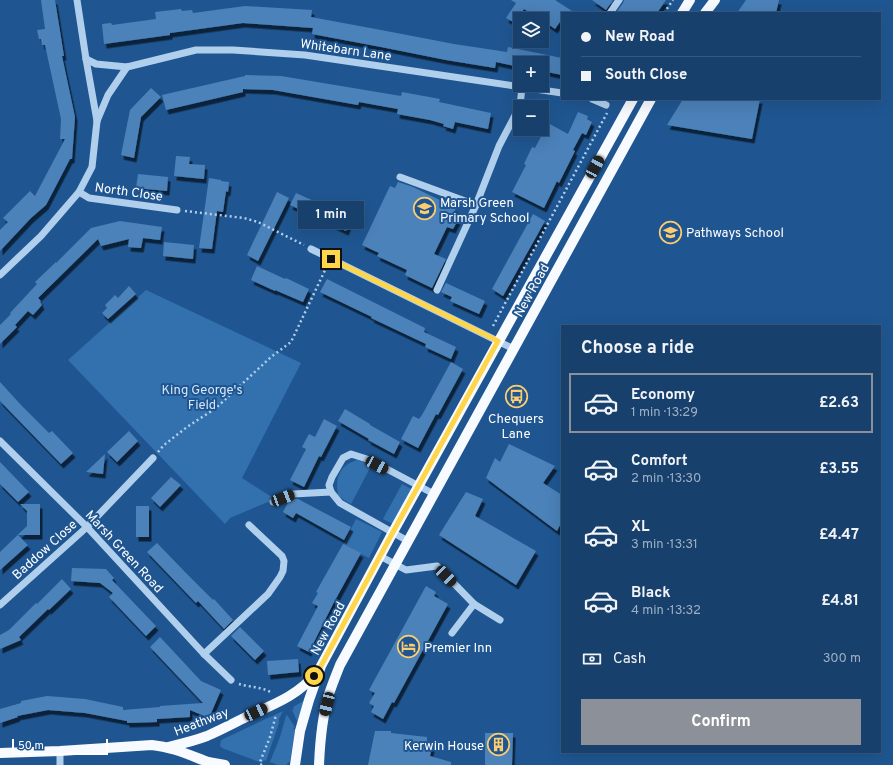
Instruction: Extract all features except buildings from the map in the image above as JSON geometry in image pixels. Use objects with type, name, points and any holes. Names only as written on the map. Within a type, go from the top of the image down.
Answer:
[{"type":"main road","points":[[683,12],[690,0]]},
{"type":"main road","points":[[706,12],[715,0]]},
{"type":"main road","name":"New Road","points":[[295,765],[300,731],[321,666],[418,486],[632,100]]},
{"type":"main road","name":"New Road","points":[[319,765],[325,712],[329,695],[340,665],[650,100]]},
{"type":"main road","name":"Heathway","points":[[168,747],[190,742],[208,735],[291,695],[306,684],[321,666]]},
{"type":"main road","name":"Heathway","points":[[0,753],[152,745],[168,747],[210,764],[225,765]]},
{"type":"street","points":[[0,275],[41,236],[79,192],[92,167],[97,121],[77,0]]},
{"type":"street","points":[[611,12],[619,0]]},
{"type":"street","name":"Whitebarn Lane","points":[[86,59],[96,64],[127,68],[196,50],[233,50],[305,55],[513,86]]},
{"type":"street","points":[[97,121],[108,95],[127,68]]},
{"type":"street","name":"Whitebarn Lane","points":[[549,91],[561,93]]},
{"type":"street","points":[[437,290],[476,205],[499,146],[520,106],[521,92]]},
{"type":"street","points":[[594,100],[607,108]]},
{"type":"street","points":[[400,177],[476,205]]},
{"type":"street","name":"North Close","points":[[79,192],[89,198],[177,210]]},
{"type":"street","points":[[311,249],[514,349]]},
{"type":"street","name":"Marsh Green Road","points":[[0,441],[87,527],[204,654],[231,680]]},
{"type":"street","points":[[408,541],[340,503],[331,492],[329,485],[332,477],[343,458],[351,454],[370,460],[434,494]]},
{"type":"street","name":"Baddow Close","points":[[0,605],[87,527],[153,458]]},
{"type":"street","points":[[273,502],[293,494],[331,492]]},
{"type":"street","points":[[204,654],[268,594],[280,578],[283,571],[284,561],[282,556],[249,525]]},
{"type":"street","points":[[380,556],[406,570],[437,566],[474,604],[500,620]]},
{"type":"street","points":[[452,633],[474,604]]},
{"type":"street","points":[[60,751],[60,765]]},
{"type":"path","points":[[665,12],[674,0]]},
{"type":"path","name":"New Road","points":[[490,331],[607,108]]},
{"type":"path","points":[[177,210],[244,218],[258,222],[311,249]]},
{"type":"path","points":[[153,458],[164,445],[187,427],[216,408],[271,357],[291,342],[331,259]]},
{"type":"path","points":[[231,680],[237,684],[267,690],[273,694]]},
{"type":"path","points":[[262,765],[260,762],[278,712]]},
{"type":"green space","name":"King George's Field","points":[[146,290],[301,363],[242,478],[275,499],[230,518],[225,524],[68,360]]},
{"type":"green space","points":[[357,460],[371,466],[351,504],[338,495],[337,483],[342,469]]},
{"type":"green space","points":[[402,484],[413,490],[395,525],[383,519]]},
{"type":"green space","points":[[356,519],[382,532],[369,558],[343,545]]},
{"type":"green space","points":[[307,699],[300,727],[292,710],[294,709],[293,707]]},
{"type":"green space","points":[[283,711],[279,719],[266,761],[264,760],[262,763],[220,746],[221,740]]},
{"type":"green space","points":[[287,715],[295,727],[293,728],[295,730],[290,761],[286,765],[278,765],[270,762]]},
{"type":"place","name":"Marsh Green Primary School","points":[[425,209]]},
{"type":"place","name":"Pathways School","points":[[671,232]]},
{"type":"place","name":"Chequers Lane","points":[[516,396]]},
{"type":"place","name":"Premier Inn","points":[[408,647]]},
{"type":"place","name":"Kerwin House","points":[[499,745]]},
{"type":"route","points":[[314,676],[321,666],[498,341],[331,259]]}]
